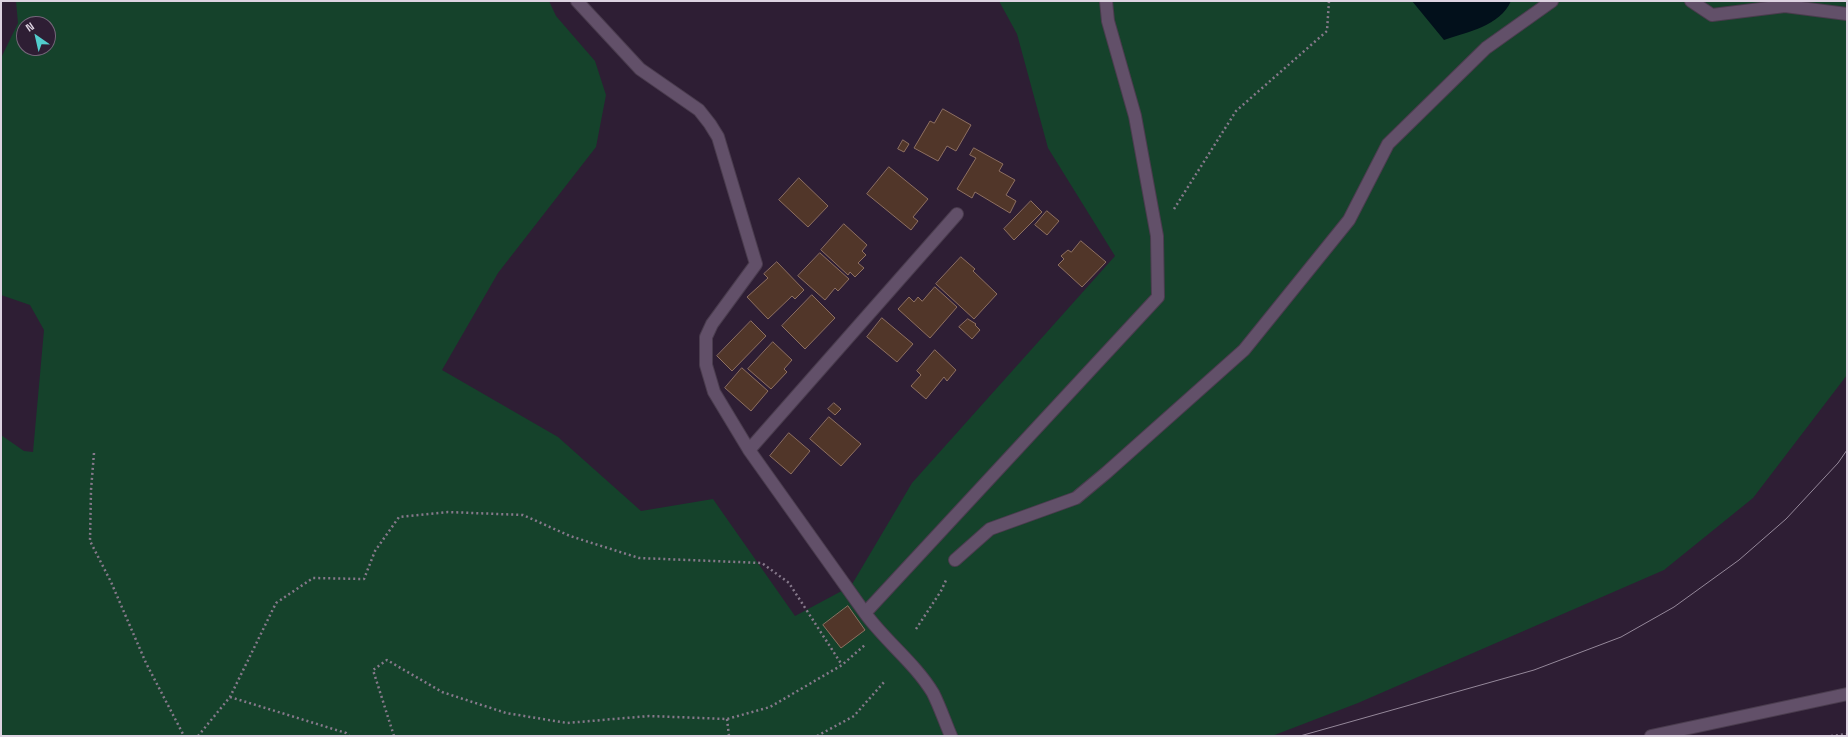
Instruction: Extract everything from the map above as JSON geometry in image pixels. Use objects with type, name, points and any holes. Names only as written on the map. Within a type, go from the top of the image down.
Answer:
[{"type":"street","points":[[577,1],[640,69],[699,110],[718,137],[756,264],[712,324],[706,337],[706,365],[714,392],[749,450],[865,613],[918,674],[932,693],[951,736]]},
{"type":"street","points":[[865,613],[1158,297],[1157,236],[1135,116],[1108,21],[1106,1]]},
{"type":"street","points":[[955,560],[990,529],[1076,498],[1244,350],[1349,220],[1388,144],[1486,48],[1552,1]]},
{"type":"street","points":[[1692,1],[1712,15],[1785,6],[1847,14]]},
{"type":"street","points":[[749,450],[957,214]]},
{"type":"street","points":[[1651,736],[1847,694]]},
{"type":"path","points":[[1157,236],[1236,111],[1327,31],[1328,1]]},
{"type":"path","points":[[94,453],[91,490],[90,541],[111,582],[146,663],[184,736]]},
{"type":"path","points":[[198,736],[230,697],[276,603],[313,578],[364,579],[375,551],[399,517],[448,512],[523,515],[570,536],[639,558],[762,563],[789,583],[842,665]]},
{"type":"path","points":[[394,736],[373,670],[387,660],[442,692],[506,713],[567,723],[649,716],[727,719],[770,707],[842,665],[880,632]]},
{"type":"path","points":[[817,736],[854,716],[884,682]]},
{"type":"path","points":[[230,697],[346,733],[349,736]]},
{"type":"path","points":[[727,719],[730,736]]},
{"type":"path","points":[[1831,736],[1847,734]]},
{"type":"green space","points":[[16,1],[549,1],[556,16],[595,61],[606,95],[596,147],[498,273],[442,370],[558,437],[641,511],[713,499],[795,616],[851,586],[912,483],[1115,256],[1048,148],[1017,34],[999,1],[1847,1],[1847,375],[1753,498],[1664,570],[1358,703],[1272,736],[1,736],[1,435],[24,451],[33,452],[44,330],[30,305],[1,295],[1,58],[16,27],[16,56],[56,56],[56,16],[17,16]]},
{"type":"water","points":[[1412,1],[1511,1],[1506,10],[1491,22],[1472,31],[1444,40]]},
{"type":"building","points":[[943,109],[971,125],[956,151],[947,146],[938,161],[914,148],[930,121],[934,123]]},
{"type":"building","points":[[903,140],[909,144],[904,152],[898,149]]},
{"type":"building","points":[[974,148],[1003,164],[999,171],[1015,180],[1006,195],[1016,201],[1010,213],[975,192],[972,198],[957,189],[976,158],[970,155]]},
{"type":"building","points":[[889,167],[928,199],[913,217],[918,221],[911,230],[867,194]]},
{"type":"building","points":[[799,178],[828,206],[808,227],[779,200]]},
{"type":"building","points":[[1031,201],[1042,212],[1014,240],[1004,229]]},
{"type":"building","points":[[1047,211],[1059,221],[1047,235],[1035,225]]},
{"type":"building","points":[[844,224],[867,245],[862,251],[866,255],[858,263],[864,268],[855,277],[850,272],[848,275],[821,250]]},
{"type":"building","points":[[1081,241],[1106,262],[1082,287],[1058,265],[1064,259],[1061,256],[1068,250],[1071,252]]},
{"type":"building","points":[[820,253],[849,279],[838,291],[835,288],[825,300],[798,276]]},
{"type":"building","points":[[961,257],[975,269],[973,271],[997,294],[974,319],[936,284]]},
{"type":"building","points":[[777,262],[804,290],[795,299],[792,296],[768,319],[747,297],[768,278],[764,274]]},
{"type":"building","points":[[935,287],[957,307],[930,338],[898,309],[909,297],[914,302],[918,297],[922,301]]},
{"type":"building","points":[[812,295],[835,318],[805,349],[782,326]]},
{"type":"building","points":[[882,318],[913,344],[897,362],[867,337]]},
{"type":"building","points":[[968,319],[976,324],[975,325],[980,330],[972,339],[959,327]]},
{"type":"building","points":[[751,321],[766,336],[732,371],[717,356]]},
{"type":"building","points":[[773,342],[792,360],[784,369],[787,372],[771,389],[748,369]]},
{"type":"building","points":[[935,350],[956,370],[947,381],[944,377],[926,399],[911,386],[921,375],[917,371]]},
{"type":"building","points":[[742,368],[768,391],[751,411],[725,388]]},
{"type":"building","points":[[834,403],[841,409],[835,415],[828,409]]},
{"type":"building","points":[[829,417],[861,444],[841,466],[810,439]]},
{"type":"building","points":[[789,433],[810,451],[791,474],[770,456]]},
{"type":"building","points":[[848,606],[865,630],[841,648],[823,625]]},
{"type":"tram line","points":[[1300,736],[1534,670],[1621,637],[1674,607],[1739,560],[1786,519],[1838,463],[1847,450]]}]
